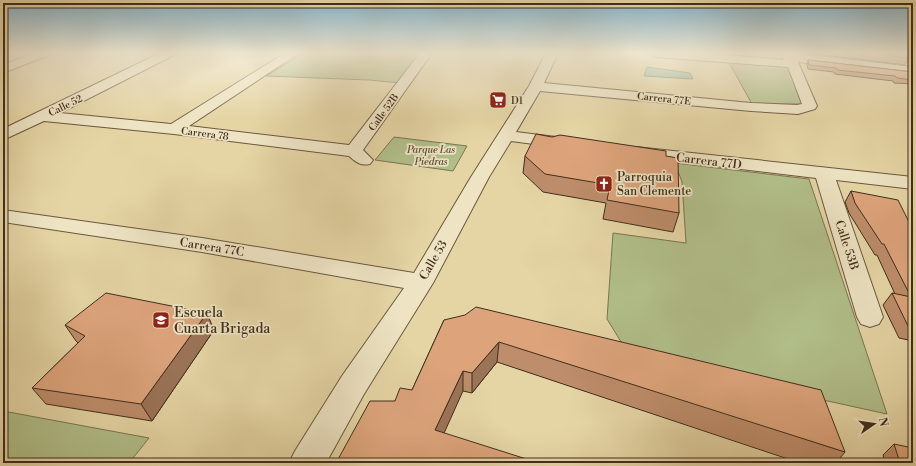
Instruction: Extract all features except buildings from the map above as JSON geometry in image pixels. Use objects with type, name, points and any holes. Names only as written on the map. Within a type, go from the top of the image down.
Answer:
[{"type":"street","name":"Calle 52","points":[[3,135],[126,75]]},
{"type":"street","points":[[174,129],[259,75]]},
{"type":"street","name":"Calle 52B","points":[[359,156],[412,75]]},
{"type":"street","name":"Calle 53","points":[[307,463],[353,384],[421,282],[480,176],[541,75]]},
{"type":"street","name":"Carrera 77E","points":[[536,86],[802,109],[810,106],[796,75]]},
{"type":"street","name":"Carrera 78","points":[[43,116],[174,129],[359,156]]},
{"type":"street","points":[[505,135],[583,145]]},
{"type":"street","name":"Carrera 77D","points":[[622,150],[913,183]]},
{"type":"street","name":"Calle 53B","points":[[824,174],[870,317]]},
{"type":"street","name":"Carrera 77C","points":[[3,216],[202,245],[421,282]]},
{"type":"green space","points":[[268,75],[407,75],[401,83],[369,80],[266,76]]},
{"type":"green space","points":[[736,75],[794,75],[803,104],[752,104]]},
{"type":"green space","name":"Parque Las Piedras","points":[[394,137],[467,146],[453,171],[375,160]]},
{"type":"green space","points":[[675,163],[809,179],[887,414],[631,358],[607,319],[613,233],[686,243],[682,182]]},
{"type":"green space","points":[[3,411],[149,438],[129,463],[3,463]]},
{"type":"shaded area","points":[[644,75],[691,75],[693,79],[644,76]]},
{"type":"place","name":"D1","points":[[498,100]]},
{"type":"place","name":"Parroquia San Clemente","points":[[604,184]]},
{"type":"place","name":"Escuela Cuarta Brigada","points":[[161,320]]}]
